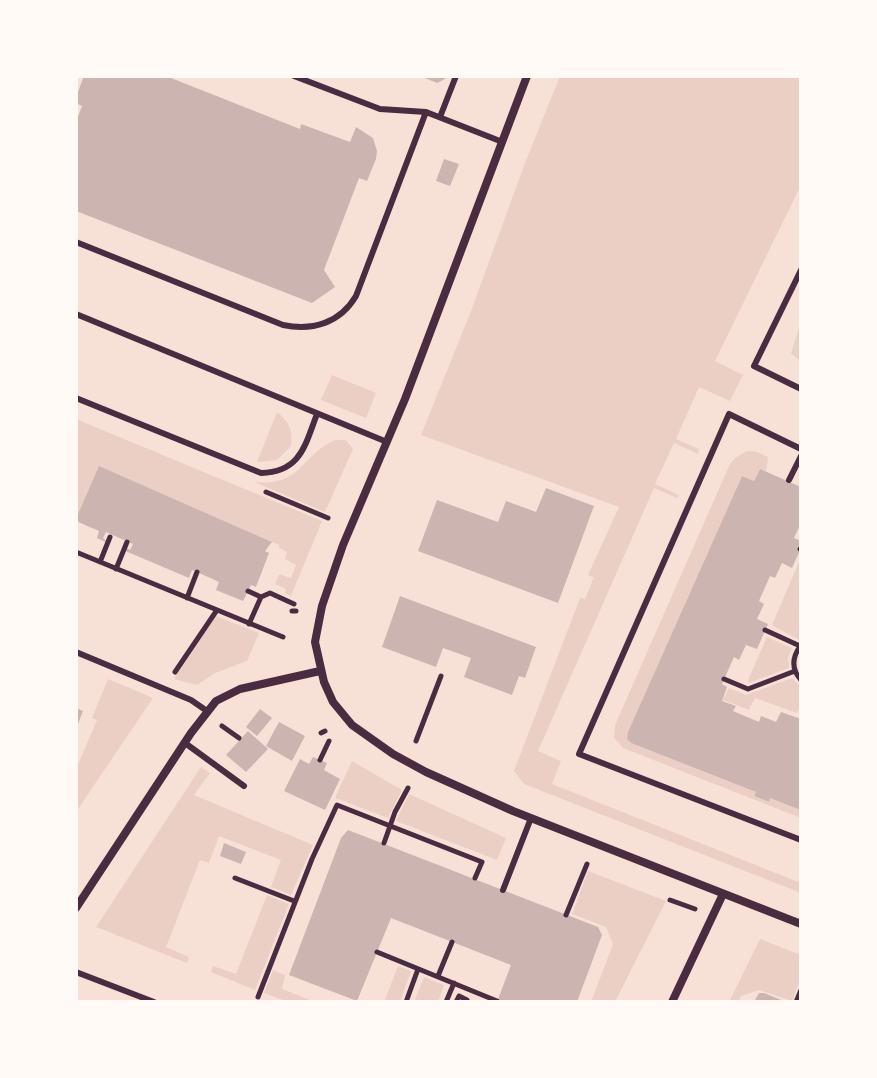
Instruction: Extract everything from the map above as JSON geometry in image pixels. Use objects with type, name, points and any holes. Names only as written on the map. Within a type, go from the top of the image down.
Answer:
[{"type":"street","points":[[527,76],[387,442],[343,545],[322,606],[315,642],[320,671],[333,702],[352,725],[426,772],[531,818],[801,924]]},
{"type":"street","points":[[76,908],[207,711],[223,697],[240,689],[320,671]]},
{"type":"street","points":[[672,1002],[723,894]]},
{"type":"lane","points":[[294,76],[380,109],[426,112],[500,141]]},
{"type":"lane","points":[[440,117],[456,76]]},
{"type":"lane","points":[[76,242],[283,325],[296,328],[323,324],[348,309],[356,296],[426,112]]},
{"type":"lane","points":[[801,270],[754,366],[801,389]]},
{"type":"lane","points":[[76,314],[387,442]]},
{"type":"lane","points":[[76,398],[261,473],[275,472],[294,462],[303,450],[317,414]]},
{"type":"lane","points":[[801,449],[729,414],[579,754],[801,840]]},
{"type":"lane","points":[[789,480],[801,456]]},
{"type":"lane","points":[[76,652],[191,700],[207,711]]},
{"type":"lane","points":[[185,743],[244,786]]},
{"type":"lane","points":[[503,890],[531,818]]},
{"type":"lane","points":[[76,972],[154,1002]]},
{"type":"path","points":[[100,562],[110,537]]},
{"type":"path","points":[[116,569],[127,542]]},
{"type":"path","points":[[76,552],[283,637]]},
{"type":"path","points":[[187,598],[197,572]]},
{"type":"path","points":[[248,591],[261,597]]},
{"type":"path","points":[[249,624],[261,597],[270,593],[294,608]]},
{"type":"path","points":[[165,689],[217,610]]},
{"type":"path","points":[[765,630],[801,646],[794,660],[795,671],[801,680]]},
{"type":"path","points":[[724,679],[748,689],[795,671]]},
{"type":"path","points":[[416,741],[441,676]]},
{"type":"path","points":[[222,726],[239,738]]},
{"type":"path","points":[[320,760],[329,741]]},
{"type":"path","points":[[384,843],[408,788]]},
{"type":"path","points":[[258,997],[294,901],[337,805],[482,862],[475,878]]},
{"type":"path","points":[[566,915],[587,864]]},
{"type":"path","points":[[235,878],[294,901]]},
{"type":"path","points":[[438,976],[452,942]]},
{"type":"path","points":[[377,952],[497,1001]]},
{"type":"path","points":[[406,1002],[418,969]]},
{"type":"path","points":[[446,1002],[454,983]]},
{"type":"path","points":[[796,1002],[801,990]]},
{"type":"path","points":[[456,1002],[459,996],[466,1002]]},
{"type":"shaded area","points":[[560,76],[801,76],[801,185],[715,361],[743,375],[730,401],[699,387],[676,439],[699,449],[698,454],[674,443],[655,484],[679,495],[677,498],[654,488],[538,751],[561,761],[552,784],[801,883],[801,893],[524,784],[514,771],[580,598],[585,599],[594,577],[588,575],[619,507],[421,435]]},
{"type":"shaded area","points":[[801,321],[801,362],[791,353]]},
{"type":"shaded area","points":[[332,375],[376,393],[366,418],[321,400]]},
{"type":"shaded area","points":[[277,412],[289,427],[291,446],[277,460],[257,462]]},
{"type":"shaded area","points":[[76,419],[322,521],[291,596],[285,593],[286,589],[275,584],[279,574],[291,578],[296,565],[285,559],[287,552],[279,545],[99,466],[76,517]]},
{"type":"shaded area","points":[[335,440],[346,440],[353,449],[325,512],[254,482],[282,480],[292,475]]},
{"type":"shaded area","points":[[747,451],[768,457],[766,471],[760,469],[754,481],[742,476],[627,739],[756,792],[754,796],[768,802],[770,798],[801,809],[801,818],[623,748],[614,738],[615,725],[729,466]]},
{"type":"shaded area","points":[[801,557],[801,637],[799,640],[772,625]]},
{"type":"shaded area","points":[[216,616],[259,633],[247,661],[215,673],[197,685],[174,679]]},
{"type":"shaded area","points":[[767,637],[792,648],[788,658],[789,668],[749,683],[748,680]]},
{"type":"shaded area","points":[[792,678],[801,687],[801,704],[797,713],[755,698],[749,710],[723,700],[729,688],[746,695]]},
{"type":"shaded area","points":[[108,679],[153,698],[76,812],[76,769],[97,720],[92,718]]},
{"type":"shaded area","points":[[352,761],[402,790],[388,818],[335,798]]},
{"type":"shaded area","points":[[201,767],[210,773],[194,795],[313,845],[291,895],[271,887],[281,860],[219,836],[209,863],[200,860],[166,947],[189,957],[187,963],[96,927]]},
{"type":"shaded area","points":[[409,794],[506,838],[497,860],[396,821]]},
{"type":"shaded area","points":[[588,871],[666,901],[615,1002],[591,1002],[613,944],[606,927],[572,914]]},
{"type":"shaded area","points":[[267,895],[289,904],[255,990],[211,972],[213,966],[236,974]]},
{"type":"shaded area","points":[[760,939],[801,955],[801,978],[792,1001],[759,990],[741,996],[739,1002],[729,1002]]},
{"type":"shaded area","points":[[398,966],[411,971],[400,1002],[384,1002]]},
{"type":"shaded area","points":[[273,970],[285,975],[282,989],[315,1002],[288,1002],[264,993]]},
{"type":"shaded area","points":[[424,977],[444,985],[438,1002],[414,1002]]},
{"type":"building","points":[[84,76],[172,76],[300,129],[301,124],[350,142],[356,127],[373,138],[376,159],[367,181],[359,178],[324,270],[335,287],[312,303],[76,211],[76,122],[82,106],[76,103],[76,97]]},
{"type":"building","points":[[425,76],[446,76],[437,83]]},
{"type":"building","points":[[444,159],[459,164],[450,186],[436,181]]},
{"type":"building","points":[[99,466],[272,542],[265,551],[269,553],[256,587],[251,585],[243,601],[216,590],[219,582],[197,572],[192,570],[189,578],[123,550],[124,547],[130,550],[133,544],[106,532],[103,538],[108,543],[97,538],[99,531],[76,521],[76,518]]},
{"type":"building","points":[[760,469],[801,487],[801,523],[794,538],[801,541],[801,548],[792,568],[782,563],[775,578],[770,576],[759,601],[764,604],[757,619],[768,624],[757,649],[746,645],[739,660],[734,657],[722,684],[727,687],[722,701],[736,706],[733,711],[759,722],[761,716],[776,722],[781,712],[801,719],[801,810],[770,798],[769,802],[754,796],[756,792],[627,739],[742,476],[754,481]]},
{"type":"building","points":[[546,488],[594,506],[558,603],[418,551],[437,500],[498,522],[506,501],[536,512]]},
{"type":"building","points":[[400,596],[536,647],[525,678],[519,676],[512,695],[464,677],[471,658],[443,648],[436,667],[382,647]]},
{"type":"building","points":[[76,708],[83,711],[76,729]]},
{"type":"building","points":[[260,709],[272,718],[257,736],[246,727]]},
{"type":"building","points":[[279,722],[305,736],[292,761],[266,746]]},
{"type":"building","points":[[248,731],[268,749],[246,772],[226,755]]},
{"type":"building","points":[[313,757],[327,763],[324,770],[340,779],[325,810],[284,791],[300,759],[309,764]]},
{"type":"building","points":[[348,830],[598,927],[602,935],[577,1002],[497,1002],[511,965],[391,918],[357,1001],[289,975],[341,838]]},
{"type":"building","points":[[224,843],[246,852],[241,864],[220,856]]},
{"type":"building","points":[[759,993],[764,993],[786,1002],[754,1002]]}]
